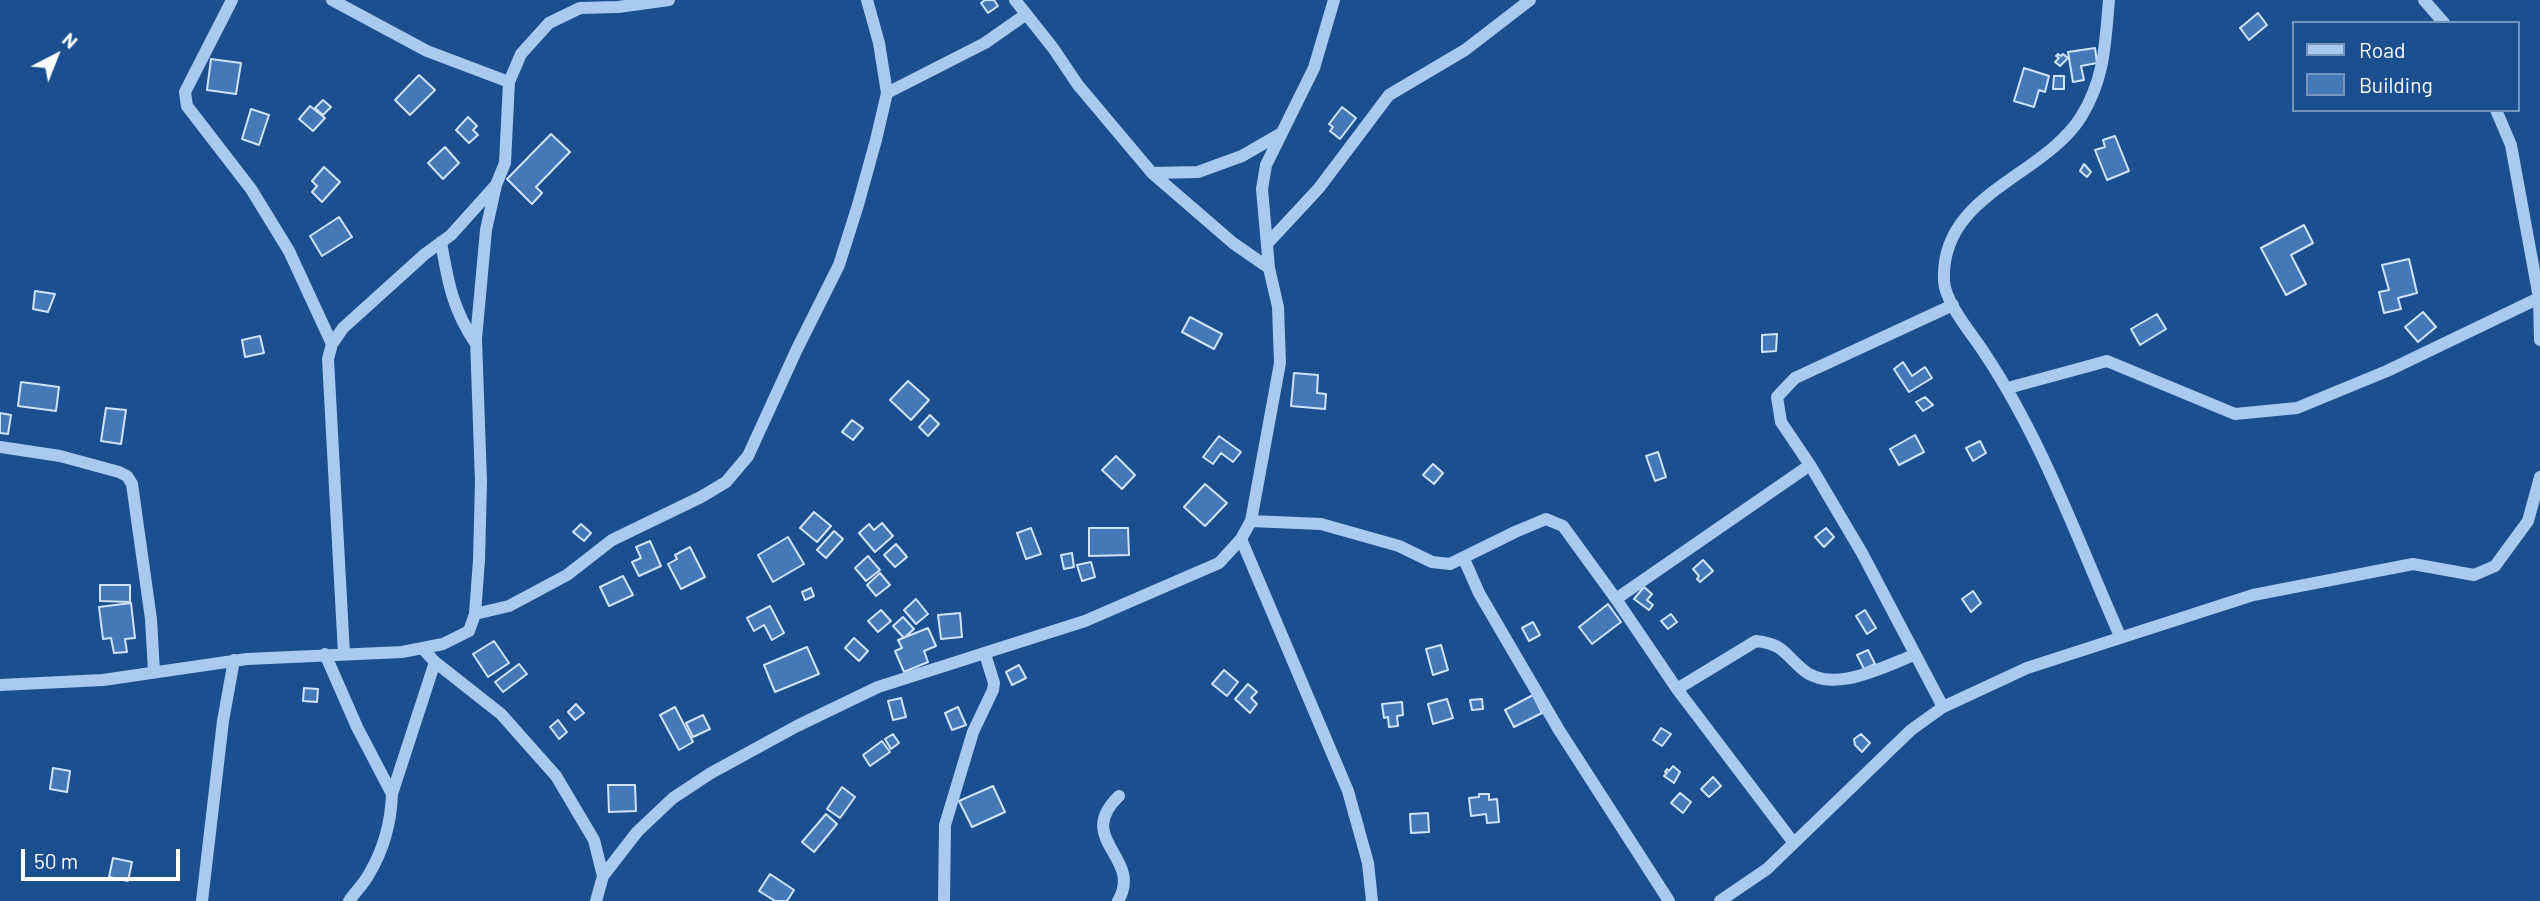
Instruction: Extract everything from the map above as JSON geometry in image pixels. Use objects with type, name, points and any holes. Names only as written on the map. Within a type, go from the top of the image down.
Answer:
[{"type":"street","points":[[232,0],[185,92],[187,106],[251,189],[289,251],[332,344]]},
{"type":"street","points":[[332,0],[427,51],[509,82]]},
{"type":"street","points":[[0,685],[103,680],[234,660],[402,652],[443,644],[469,631],[475,614],[481,482],[476,344],[486,230],[496,185],[505,163],[509,82],[522,54],[549,23],[580,8],[618,7],[669,0]]},
{"type":"street","points":[[475,614],[509,606],[567,575],[612,540],[726,482],[748,456],[796,349],[839,265],[858,205],[887,93],[879,43],[867,0]]},
{"type":"street","points":[[1015,0],[1078,85],[1152,173],[1233,243],[1269,268]]},
{"type":"street","points":[[596,901],[603,876],[638,832],[664,806],[710,773],[797,726],[878,687],[1085,621],[1219,563],[1241,539],[1251,522],[1280,363],[1278,307],[1269,268],[1262,189],[1266,165],[1314,68],[1334,0]]},
{"type":"street","points":[[1267,244],[1319,188],[1390,95],[1465,50],[1530,0]]},
{"type":"street","points":[[2109,0],[2103,68],[2080,118],[2054,147],[1996,188],[1966,216],[1949,243],[1944,284],[1953,305],[2008,388],[2068,511],[2120,636]]},
{"type":"street","points":[[2424,0],[2442,21]]},
{"type":"street","points":[[887,93],[985,43],[1025,15]]},
{"type":"street","points":[[2497,112],[2511,145],[2539,298],[2540,340]]},
{"type":"street","points":[[1152,173],[1198,172],[1242,156],[1281,134]]},
{"type":"street","points":[[344,654],[328,359],[332,344],[343,328],[403,274],[452,235],[496,185]]},
{"type":"street","points":[[441,242],[452,300],[461,323],[476,344]]},
{"type":"street","points":[[2008,388],[2107,361],[2235,414],[2297,408],[2387,371],[2539,298]]},
{"type":"street","points":[[1943,707],[1862,553],[1781,422],[1777,397],[1795,379],[1953,305]]},
{"type":"street","points":[[0,447],[60,456],[127,476],[132,484],[151,618],[154,672]]},
{"type":"street","points":[[1616,599],[1810,465]]},
{"type":"street","points":[[1720,901],[1767,869],[1910,730],[1943,707],[2027,668],[2253,595],[2413,565],[2474,575],[2495,566],[2528,521],[2540,477]]},
{"type":"street","points":[[1251,522],[1321,524],[1399,546],[1432,562],[1450,564],[1546,519],[1563,526],[1677,689],[1793,842]]},
{"type":"street","points":[[1241,539],[1348,791],[1368,863],[1372,901]]},
{"type":"street","points":[[1464,559],[1479,593],[1559,730],[1669,901]]},
{"type":"street","points":[[1677,689],[1756,641],[1782,648],[1803,671],[1830,681],[1853,678],[1914,655]]},
{"type":"street","points":[[422,648],[435,662],[501,714],[556,776],[594,840],[603,876]]},
{"type":"street","points":[[325,654],[356,727],[392,794]]},
{"type":"street","points":[[944,901],[945,825],[972,732],[993,690],[994,683],[985,654]]},
{"type":"street","points":[[202,901],[223,722],[234,660]]},
{"type":"street","points":[[349,901],[369,875],[383,844],[391,816],[392,794],[435,662]]},
{"type":"street","points":[[1118,901],[1124,890],[1126,877],[1108,844],[1103,817],[1119,796]]},
{"type":"building","points":[[994,0],[998,6],[988,13],[981,3]]},
{"type":"building","points":[[2258,13],[2267,25],[2249,40],[2240,28]]},
{"type":"building","points":[[2095,48],[2097,63],[2081,66],[2084,80],[2073,82],[2068,52]]},
{"type":"building","points":[[2058,54],[2068,58],[2060,66],[2055,62],[2059,58],[2056,56]]},
{"type":"building","points":[[211,59],[241,63],[236,94],[207,90]]},
{"type":"building","points":[[2024,68],[2049,76],[2045,92],[2039,90],[2034,107],[2014,101]]},
{"type":"building","points":[[419,75],[435,90],[410,115],[395,100]]},
{"type":"building","points":[[2054,76],[2064,76],[2064,89],[2053,89]]},
{"type":"building","points":[[323,100],[331,107],[323,115],[315,108]]},
{"type":"building","points":[[310,106],[325,118],[313,131],[299,119]]},
{"type":"building","points":[[1342,107],[1356,118],[1340,139],[1330,131],[1333,127],[1329,124]]},
{"type":"building","points":[[251,109],[269,115],[259,145],[242,139]]},
{"type":"building","points":[[468,117],[477,126],[473,130],[478,135],[469,143],[456,130]]},
{"type":"building","points":[[551,134],[570,152],[536,187],[542,193],[532,204],[507,179]]},
{"type":"building","points":[[2115,136],[2129,171],[2107,180],[2095,150],[2105,147],[2103,140]]},
{"type":"building","points":[[445,147],[459,163],[443,179],[428,163]]},
{"type":"building","points":[[2084,164],[2091,172],[2087,177],[2080,171]]},
{"type":"building","points":[[324,167],[340,182],[322,202],[312,192],[317,186],[312,181]]},
{"type":"building","points":[[339,217],[352,237],[322,256],[310,236]]},
{"type":"building","points":[[2304,225],[2313,243],[2291,255],[2306,284],[2286,295],[2261,248]]},
{"type":"building","points":[[2409,259],[2417,293],[2398,298],[2401,309],[2384,313],[2379,292],[2389,290],[2382,265]]},
{"type":"building","points":[[35,291],[55,294],[48,312],[33,309]]},
{"type":"building","points":[[2423,312],[2436,327],[2418,342],[2405,327]]},
{"type":"building","points":[[2157,314],[2166,329],[2140,345],[2131,329]]},
{"type":"building","points":[[1190,317],[1222,334],[1214,349],[1182,332]]},
{"type":"building","points":[[1777,334],[1776,351],[1762,352],[1762,335]]},
{"type":"building","points":[[260,336],[264,353],[245,357],[242,340]]},
{"type":"building","points":[[1903,362],[1912,376],[1925,367],[1932,378],[1909,392],[1894,369]]},
{"type":"building","points":[[1294,373],[1318,375],[1317,393],[1326,394],[1325,409],[1291,406]]},
{"type":"building","points":[[908,381],[929,400],[911,420],[890,400]]},
{"type":"building","points":[[21,382],[59,387],[56,411],[18,406]]},
{"type":"building","points":[[1925,397],[1933,405],[1923,411],[1916,402]]},
{"type":"building","points":[[106,408],[126,410],[121,444],[101,441]]},
{"type":"building","points":[[0,413],[11,415],[8,434],[0,433]]},
{"type":"building","points":[[930,415],[939,424],[928,436],[919,427]]},
{"type":"building","points":[[852,420],[863,428],[853,440],[842,432]]},
{"type":"building","points":[[1915,435],[1924,452],[1899,465],[1890,449]]},
{"type":"building","points":[[1219,436],[1241,452],[1233,462],[1221,453],[1213,464],[1203,457]]},
{"type":"building","points":[[1980,441],[1986,453],[1973,461],[1966,448]]},
{"type":"building","points":[[1658,452],[1666,477],[1655,481],[1646,456]]},
{"type":"building","points":[[1116,456],[1135,475],[1122,489],[1102,470]]},
{"type":"building","points":[[1433,464],[1443,473],[1434,484],[1423,475]]},
{"type":"building","points":[[1205,484],[1227,503],[1205,526],[1184,507]]},
{"type":"building","points":[[814,512],[831,526],[817,542],[800,528]]},
{"type":"building","points":[[882,523],[893,536],[875,552],[859,533],[869,524],[874,530]]},
{"type":"building","points":[[581,524],[591,533],[584,541],[573,532]]},
{"type":"building","points":[[1031,528],[1041,554],[1026,559],[1017,533]]},
{"type":"building","points":[[1089,528],[1128,528],[1129,555],[1089,556]]},
{"type":"building","points":[[1826,528],[1834,537],[1824,547],[1815,537]]},
{"type":"building","points":[[834,531],[843,539],[826,558],[817,550]]},
{"type":"building","points":[[788,537],[804,564],[773,582],[758,555]]},
{"type":"building","points":[[650,541],[661,566],[639,576],[632,562],[641,558],[636,547]]},
{"type":"building","points":[[896,544],[907,557],[895,567],[884,555]]},
{"type":"building","points":[[690,547],[705,577],[681,589],[668,564],[677,559],[675,555]]},
{"type":"building","points":[[1072,553],[1074,567],[1064,569],[1061,555]]},
{"type":"building","points":[[868,556],[880,570],[866,581],[855,568]]},
{"type":"building","points":[[1703,560],[1713,571],[1700,582],[1693,569]]},
{"type":"building","points":[[1091,562],[1095,577],[1082,581],[1077,565]]},
{"type":"building","points":[[880,573],[890,585],[876,596],[867,585]]},
{"type":"building","points":[[623,576],[633,595],[609,606],[600,587]]},
{"type":"building","points":[[100,585],[130,585],[130,602],[100,601]]},
{"type":"building","points":[[1644,587],[1652,594],[1647,600],[1653,605],[1649,610],[1634,599]]},
{"type":"building","points":[[811,588],[814,596],[805,600],[802,592]]},
{"type":"building","points":[[1973,591],[1981,603],[1971,612],[1962,599]]},
{"type":"building","points":[[916,599],[928,614],[916,624],[904,610]]},
{"type":"building","points":[[131,603],[135,638],[125,639],[127,652],[114,653],[111,638],[103,639],[99,607]]},
{"type":"building","points":[[1608,604],[1621,622],[1592,644],[1579,627]]},
{"type":"building","points":[[770,606],[784,633],[772,640],[764,625],[754,631],[747,618]]},
{"type":"building","points":[[881,610],[891,621],[878,632],[868,621]]},
{"type":"building","points":[[1865,610],[1876,628],[1867,634],[1856,616]]},
{"type":"building","points":[[960,613],[962,637],[941,639],[938,615]]},
{"type":"building","points":[[1671,614],[1677,622],[1668,629],[1661,621]]},
{"type":"building","points":[[903,617],[914,629],[904,638],[893,626]]},
{"type":"building","points":[[1533,622],[1540,635],[1529,641],[1522,628]]},
{"type":"building","points":[[928,628],[936,646],[924,651],[928,662],[904,672],[895,651],[902,648],[898,640]]},
{"type":"building","points":[[854,638],[868,651],[859,661],[845,648]]},
{"type":"building","points":[[494,641],[509,663],[488,677],[473,654]]},
{"type":"building","points":[[1441,645],[1448,670],[1433,675],[1426,649]]},
{"type":"building","points":[[807,647],[819,674],[775,692],[764,665]]},
{"type":"building","points":[[1868,650],[1875,664],[1864,669],[1857,655]]},
{"type":"building","points":[[519,664],[527,674],[503,692],[495,682]]},
{"type":"building","points":[[1019,665],[1026,678],[1012,685],[1006,672]]},
{"type":"building","points":[[1224,670],[1238,682],[1227,696],[1212,684]]},
{"type":"building","points":[[1248,684],[1257,692],[1251,698],[1257,704],[1250,713],[1235,699]]},
{"type":"building","points":[[304,688],[318,689],[317,702],[303,701]]},
{"type":"building","points":[[1533,695],[1542,713],[1514,727],[1505,710]]},
{"type":"building","points":[[901,698],[906,717],[893,720],[888,701]]},
{"type":"building","points":[[1447,699],[1453,718],[1433,724],[1428,704]]},
{"type":"building","points":[[1482,699],[1483,709],[1472,710],[1470,700]]},
{"type":"building","points":[[1402,702],[1403,715],[1397,716],[1398,726],[1389,727],[1388,717],[1384,718],[1382,704]]},
{"type":"building","points":[[576,704],[584,713],[575,720],[568,712]]},
{"type":"building","points":[[675,707],[693,742],[679,750],[660,715]]},
{"type":"building","points":[[958,707],[966,725],[952,730],[945,713]]},
{"type":"building","points":[[703,715],[710,729],[693,737],[686,723]]},
{"type":"building","points":[[558,720],[567,732],[559,739],[550,727]]},
{"type":"building","points":[[1661,728],[1671,734],[1662,746],[1653,740]]},
{"type":"building","points":[[893,734],[899,743],[891,749],[885,739]]},
{"type":"building","points":[[1861,734],[1870,743],[1862,752],[1855,745],[1854,739]]},
{"type":"building","points":[[882,741],[890,752],[870,766],[863,755]]},
{"type":"building","points":[[1673,766],[1680,772],[1674,783],[1664,776],[1667,769],[1669,771]]},
{"type":"building","points":[[53,768],[70,771],[67,792],[50,789]]},
{"type":"building","points":[[1713,777],[1721,786],[1709,797],[1701,789]]},
{"type":"building","points":[[608,785],[635,785],[636,811],[609,812]]},
{"type":"building","points":[[993,786],[1005,812],[972,827],[959,801]]},
{"type":"building","points":[[842,787],[855,797],[840,818],[827,809]]},
{"type":"building","points":[[1680,793],[1691,802],[1683,813],[1671,803]]},
{"type":"building","points":[[1479,794],[1489,794],[1489,800],[1497,799],[1499,822],[1487,823],[1486,814],[1471,816],[1469,798],[1479,797]]},
{"type":"building","points":[[1428,813],[1429,832],[1411,833],[1410,814]]},
{"type":"building","points":[[826,814],[837,824],[814,852],[802,842]]},
{"type":"building","points":[[113,858],[132,862],[128,881],[109,877]]},
{"type":"building","points":[[770,874],[794,890],[787,901],[775,901],[759,891]]}]
